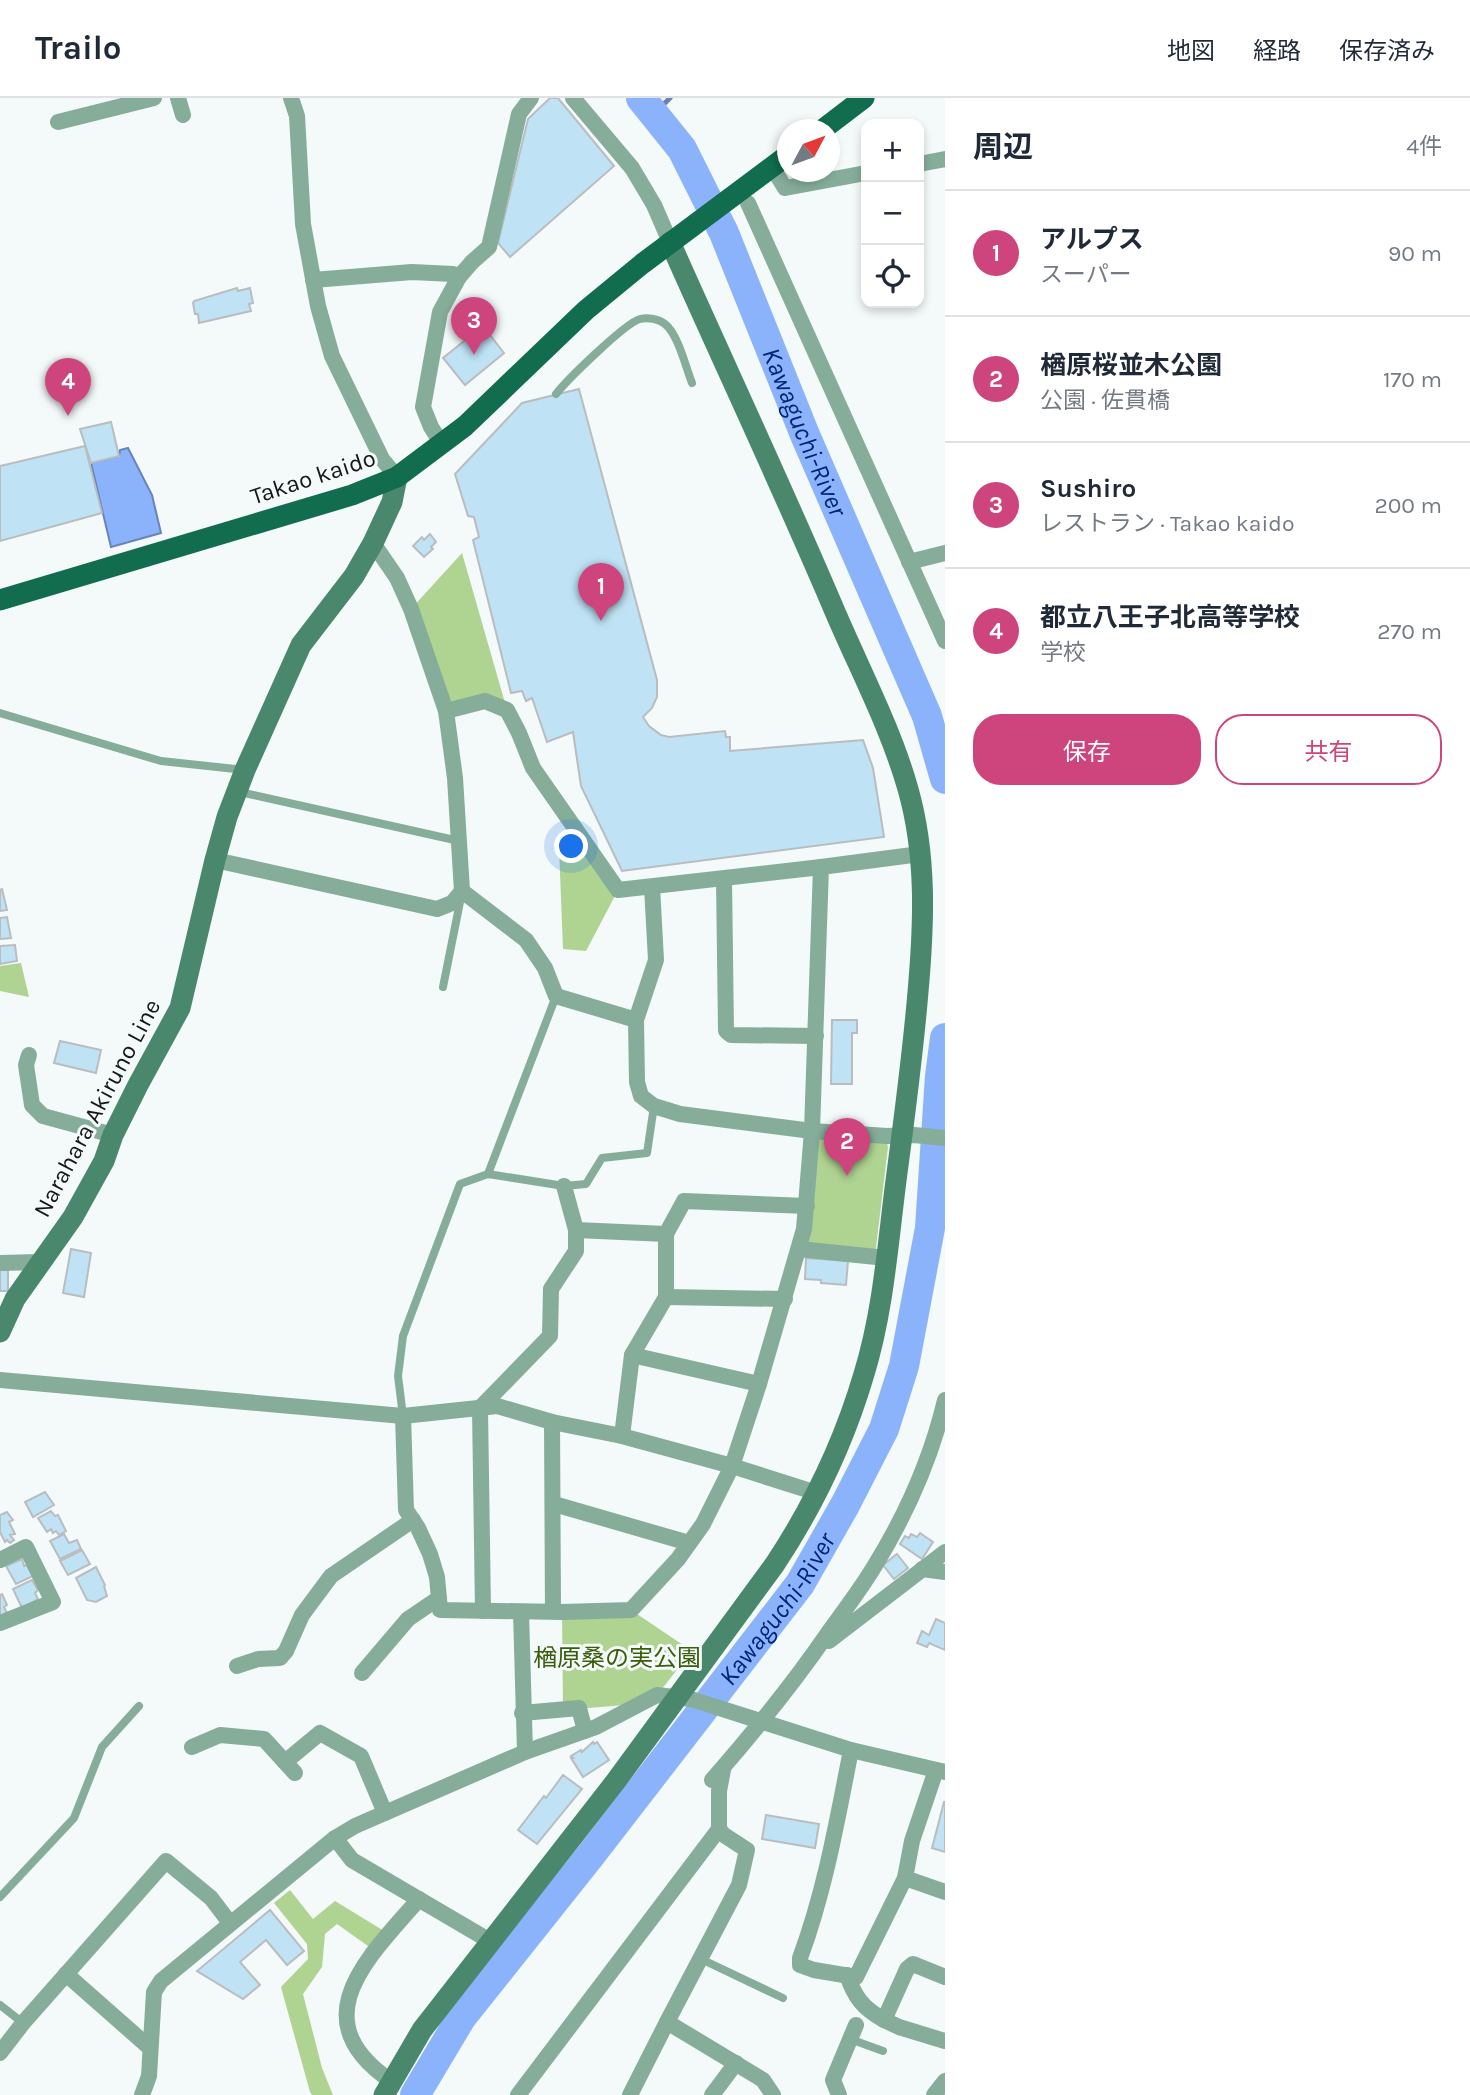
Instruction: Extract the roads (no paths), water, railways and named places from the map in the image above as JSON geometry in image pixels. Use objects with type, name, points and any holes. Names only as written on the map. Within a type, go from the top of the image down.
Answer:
[{"type":"main road","points":[[836,119],[864,98]]},
{"type":"main road","points":[[741,199],[777,164]]},
{"type":"main road","name":"Takao kaido","points":[[0,600],[352,495],[397,477],[442,444],[499,396],[586,310],[678,236],[741,199]]},
{"type":"street","points":[[58,122],[154,98]]},
{"type":"street","points":[[178,98],[183,115]]},
{"type":"street","points":[[291,98],[297,116],[303,224],[318,306],[332,356],[382,459],[397,477]]},
{"type":"street","points":[[442,444],[423,407],[440,312],[459,277],[489,247],[519,114],[531,98]]},
{"type":"street","points":[[419,1899],[360,1969],[347,2003],[347,2021],[353,2040],[364,2059],[376,2070],[388,2088],[422,2030],[684,1698],[775,1564],[817,1493],[847,1426],[866,1369],[910,1136],[915,1022],[923,928],[920,853],[908,791],[892,744],[678,236],[654,205],[632,168],[573,98]]},
{"type":"street","points":[[924,163],[945,159]]},
{"type":"street","points":[[840,178],[861,174]]},
{"type":"street","points":[[784,182],[785,188],[817,182]]},
{"type":"street","points":[[741,199],[945,641]]},
{"type":"street","points":[[313,279],[412,272],[453,274],[459,277]]},
{"type":"street","name":"Narahara Akiruno Line","points":[[0,1332],[15,1299],[73,1217],[180,1008],[215,860],[227,817],[245,770],[301,645],[354,576],[373,543],[392,502],[397,477]]},
{"type":"street","points":[[215,860],[437,909],[452,903],[463,891],[455,778],[446,711],[411,609],[397,578],[373,543]]},
{"type":"street","points":[[909,562],[945,553]]},
{"type":"street","points":[[446,711],[485,701],[507,710],[533,768],[618,890],[724,880],[920,853]]},
{"type":"street","points":[[402,1416],[406,1510],[433,1565],[437,1577],[440,1610],[631,1610],[678,1559],[703,1524],[732,1466],[785,1299],[804,1229],[812,1131],[821,867]]},
{"type":"street","points":[[724,880],[726,1031],[731,1035],[816,1037]]},
{"type":"street","points":[[652,887],[656,960],[636,1020],[637,1082],[641,1096],[653,1106],[680,1114],[812,1131],[945,1138]]},
{"type":"street","points":[[463,891],[526,940],[545,968],[556,996],[636,1020]]},
{"type":"street","points":[[29,1055],[26,1065],[32,1105],[43,1116],[113,1135]]},
{"type":"street","points":[[483,1611],[480,1408],[550,1336],[551,1289],[576,1251],[576,1230],[564,1186]]},
{"type":"street","points":[[622,1436],[632,1355],[666,1297],[666,1234],[684,1200],[807,1206]]},
{"type":"street","points":[[576,1230],[666,1234]]},
{"type":"street","points":[[799,1249],[886,1258]]},
{"type":"street","points":[[0,1263],[40,1262]]},
{"type":"street","points":[[666,1297],[785,1299]]},
{"type":"street","points":[[632,1355],[759,1384]]},
{"type":"street","points":[[0,1380],[402,1416],[497,1406],[552,1422],[622,1436],[817,1493]]},
{"type":"street","points":[[712,1780],[757,1720],[816,1651],[874,1568],[895,1531],[929,1454],[945,1400]]},
{"type":"street","points":[[552,1422],[553,1611]]},
{"type":"street","points":[[554,1504],[689,1543]]},
{"type":"street","points":[[237,1665],[258,1659],[280,1658],[286,1651],[302,1615],[331,1576],[413,1520]]},
{"type":"street","points":[[0,1560],[26,1547],[53,1602],[0,1623]]},
{"type":"street","points":[[816,1651],[945,1552]]},
{"type":"street","points":[[922,1569],[945,1572]]},
{"type":"street","points":[[362,1673],[408,1619],[439,1598]]},
{"type":"street","points":[[521,1612],[525,1752]]},
{"type":"street","points":[[142,2095],[149,2076],[153,1992],[161,1981],[335,1838],[385,1812],[525,1752],[585,1731],[657,1695],[684,1698],[850,1750],[941,1771],[912,1841],[905,1878],[856,1977],[800,1965],[830,1857],[850,1750]]},
{"type":"street","points":[[522,1713],[579,1709],[585,1731]]},
{"type":"street","points":[[192,1747],[220,1735],[264,1739],[290,1768],[320,1733],[362,1756],[385,1812]]},
{"type":"street","points":[[518,2095],[719,1829],[719,1791],[724,1766]]},
{"type":"street","points":[[630,2095],[739,1885],[747,1850],[719,1829]]},
{"type":"street","points":[[335,1838],[352,1860],[490,1941]]},
{"type":"street","points":[[0,2053],[23,2023],[166,1861],[211,1898],[230,1923]]},
{"type":"street","points":[[905,1878],[945,1892]]},
{"type":"street","points":[[884,2020],[907,1969],[913,1964],[945,1977]]},
{"type":"street","points":[[66,1975],[150,2048]]},
{"type":"street","points":[[847,1976],[853,1991],[868,2011],[899,2027],[945,2041]]},
{"type":"street","points":[[667,2022],[763,2080],[773,2095]]},
{"type":"street","points":[[839,2095],[833,2080],[853,2032]]},
{"type":"street","points":[[712,2095],[736,2063]]},
{"type":"street","points":[[934,2095],[945,2081]]},
{"type":"lane","points":[[556,394],[623,329],[641,318],[652,318],[667,325],[692,383]]},
{"type":"lane","points":[[0,713],[161,761],[245,770]]},
{"type":"lane","points":[[237,791],[460,841]]},
{"type":"lane","points":[[443,987],[463,891]]},
{"type":"lane","points":[[488,1174],[556,996]]},
{"type":"lane","points":[[402,1416],[398,1376],[402,1336],[460,1184],[488,1174],[564,1186],[586,1184],[602,1158],[647,1153],[653,1106]]},
{"type":"lane","points":[[0,1896],[74,1818],[102,1747],[139,1706]]},
{"type":"lane","points":[[701,1959],[783,1998]]},
{"type":"lane","points":[[0,2005],[23,2023]]},
{"type":"lane","points":[[853,2032],[883,2051]]},
{"type":"water","points":[[128,448],[152,495],[161,533],[111,547],[91,463],[119,456],[120,450]]},
{"type":"waterway","name":"Kawaguchi-River","points":[[641,98],[682,149],[724,233],[805,435],[927,716],[945,779]]},
{"type":"waterway","points":[[655,113],[670,98]]},
{"type":"waterway","name":"Kawaguchi-River","points":[[415,2095],[461,2018],[800,1584],[884,1429],[904,1366],[930,1228],[945,1038]]},
{"type":"place","name":"Sushiro","points":[[474,355]]},
{"type":"place","name":"都立八王子北高等学校","points":[[68,416]]},
{"type":"place","name":"アルプス","points":[[601,621]]},
{"type":"place","name":"楢原桜並木公園","points":[[847,1176]]},
{"type":"park label","name":"楢原桑の実公園","points":[[617,1658]]}]
